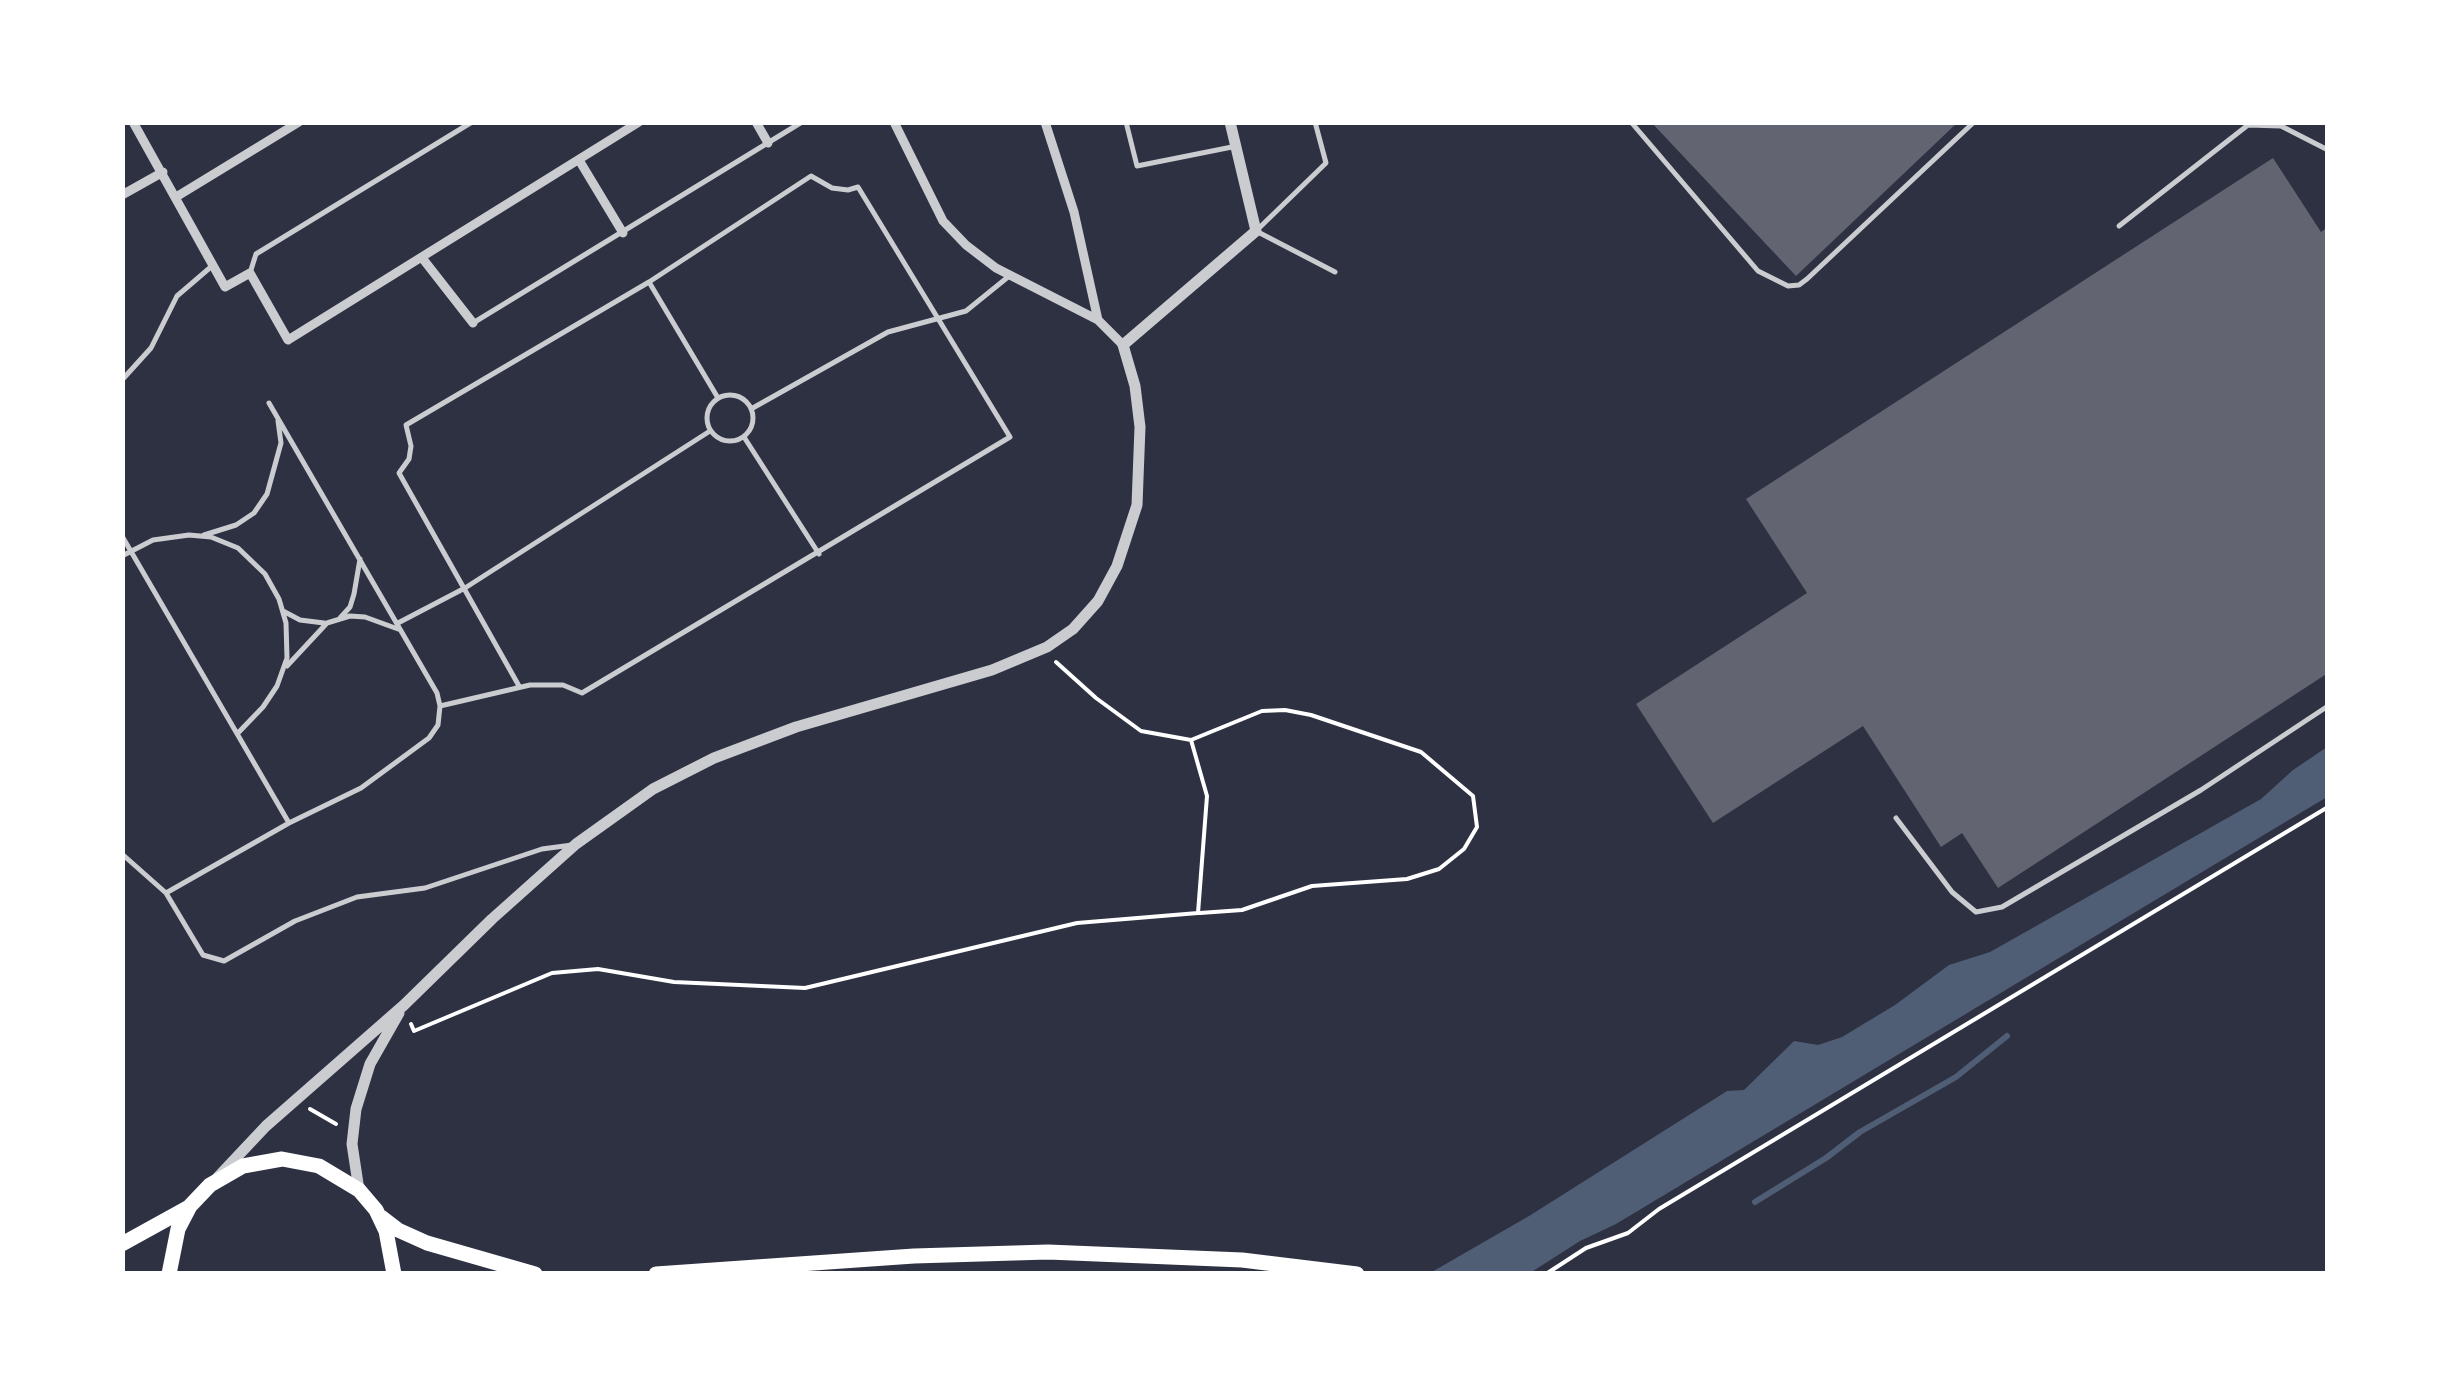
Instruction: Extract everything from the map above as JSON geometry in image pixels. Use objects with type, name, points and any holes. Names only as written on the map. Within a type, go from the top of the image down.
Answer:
[{"type":"main road","points":[[169,1274],[178,1228],[190,1206],[210,1185],[244,1166],[282,1159],[318,1166],[359,1190],[378,1215],[391,1247],[394,1274]]},
{"type":"main road","points":[[122,1244],[190,1206]]},
{"type":"main road","points":[[378,1215],[398,1230],[427,1243],[535,1274]]},
{"type":"main road","points":[[656,1274],[914,1256],[1065,1252],[1242,1260],[1357,1274]]},
{"type":"street","points":[[134,122],[225,287],[250,273],[288,340],[639,122]]},
{"type":"street","points":[[176,197],[299,122]]},
{"type":"street","points":[[756,122],[768,143]]},
{"type":"street","points":[[210,1185],[266,1126],[404,1005],[492,919],[576,844],[652,790],[714,758],[796,728],[992,670],[1046,647],[1073,629],[1098,601],[1117,566],[1138,505],[1140,427],[1135,386],[1123,346],[1098,320],[1010,276],[966,245],[943,221],[894,122]]},
{"type":"street","points":[[1046,122],[1074,212],[1098,320]]},
{"type":"street","points":[[1123,346],[1256,232],[1230,122]]},
{"type":"street","points":[[579,160],[623,233]]},
{"type":"street","points":[[122,195],[162,172]]},
{"type":"street","points":[[423,259],[473,324]]},
{"type":"street","points":[[359,1190],[352,1144],[356,1108],[370,1064],[404,1005]]},
{"type":"lane","points":[[250,273],[256,254],[472,122]]},
{"type":"lane","points":[[473,324],[802,122]]},
{"type":"lane","points":[[1126,122],[1137,166],[1235,146]]},
{"type":"lane","points":[[1315,122],[1326,163],[1256,232],[1336,272]]},
{"type":"lane","points":[[1631,122],[1758,271],[1788,286],[1807,279],[1974,122]]},
{"type":"lane","points":[[2119,226],[2248,125],[2281,126],[2328,150]]},
{"type":"lane","points":[[440,706],[519,686],[563,685],[582,693],[820,554],[1010,436],[858,186],[848,190],[832,188],[810,176],[650,282],[406,426],[411,446],[409,459],[399,473],[519,686]]},
{"type":"lane","points":[[122,380],[151,348],[177,296],[213,265]]},
{"type":"lane","points":[[751,409],[888,332],[966,311],[1010,276]]},
{"type":"lane","points":[[650,282],[718,398]]},
{"type":"lane","points":[[732,395],[747,402],[751,409],[752,424],[744,437],[722,441],[710,431],[707,414],[718,398],[732,395]]},
{"type":"lane","points":[[166,894],[289,822],[361,788],[429,738],[438,724],[437,693],[270,403]]},
{"type":"lane","points":[[122,556],[152,540],[201,536],[236,525],[254,513],[267,494],[281,443],[278,418]]},
{"type":"lane","points":[[282,611],[314,624],[365,617],[399,627],[710,431]]},
{"type":"lane","points":[[744,437],[820,554]]},
{"type":"lane","points":[[122,536],[289,822]]},
{"type":"lane","points":[[201,536],[238,548],[265,574],[286,624],[287,658],[281,674]]},
{"type":"lane","points":[[338,620],[350,607],[360,560]]},
{"type":"lane","points":[[238,734],[263,707],[295,654],[327,623]]},
{"type":"lane","points":[[1896,818],[1929,864],[1964,902],[1976,912],[2002,908],[2201,790],[2328,706]]},
{"type":"lane","points":[[122,854],[166,894],[203,955],[224,961],[295,921],[357,897],[425,888],[542,849],[576,844]]},
{"type":"path","points":[[404,1005],[414,1031],[552,972],[598,969],[674,982],[805,988],[1078,923],[1242,910],[1312,886],[1408,879],[1439,869],[1464,850],[1477,828],[1473,796],[1421,752],[1311,715],[1284,710],[1262,710],[1191,740],[1141,732],[1060,668],[1046,647]]},
{"type":"path","points":[[1191,740],[1207,796],[1198,913]]},
{"type":"path","points":[[1546,1274],[1586,1248],[1628,1233],[1659,1209],[2328,807]]},
{"type":"path","points":[[305,1106],[336,1124]]},
{"type":"water","points":[[2327,747],[2327,797],[1616,1224],[1580,1241],[1530,1273],[1430,1273],[1529,1216],[1727,1091],[1744,1090],[1794,1041],[1818,1045],[1842,1037],[1895,1005],[1949,965],[1990,952],[2261,799]]},
{"type":"building","points":[[1651,122],[1958,122],[1796,276]]},
{"type":"building","points":[[2273,158],[2321,232],[2328,227],[2328,673],[1998,888],[1962,833],[1941,847],[1863,726],[1713,823],[1636,704],[1807,593],[1746,499]]},
{"type":"waterway","points":[[1755,1202],[1860,1132],[1956,1077],[2007,1036]]}]
